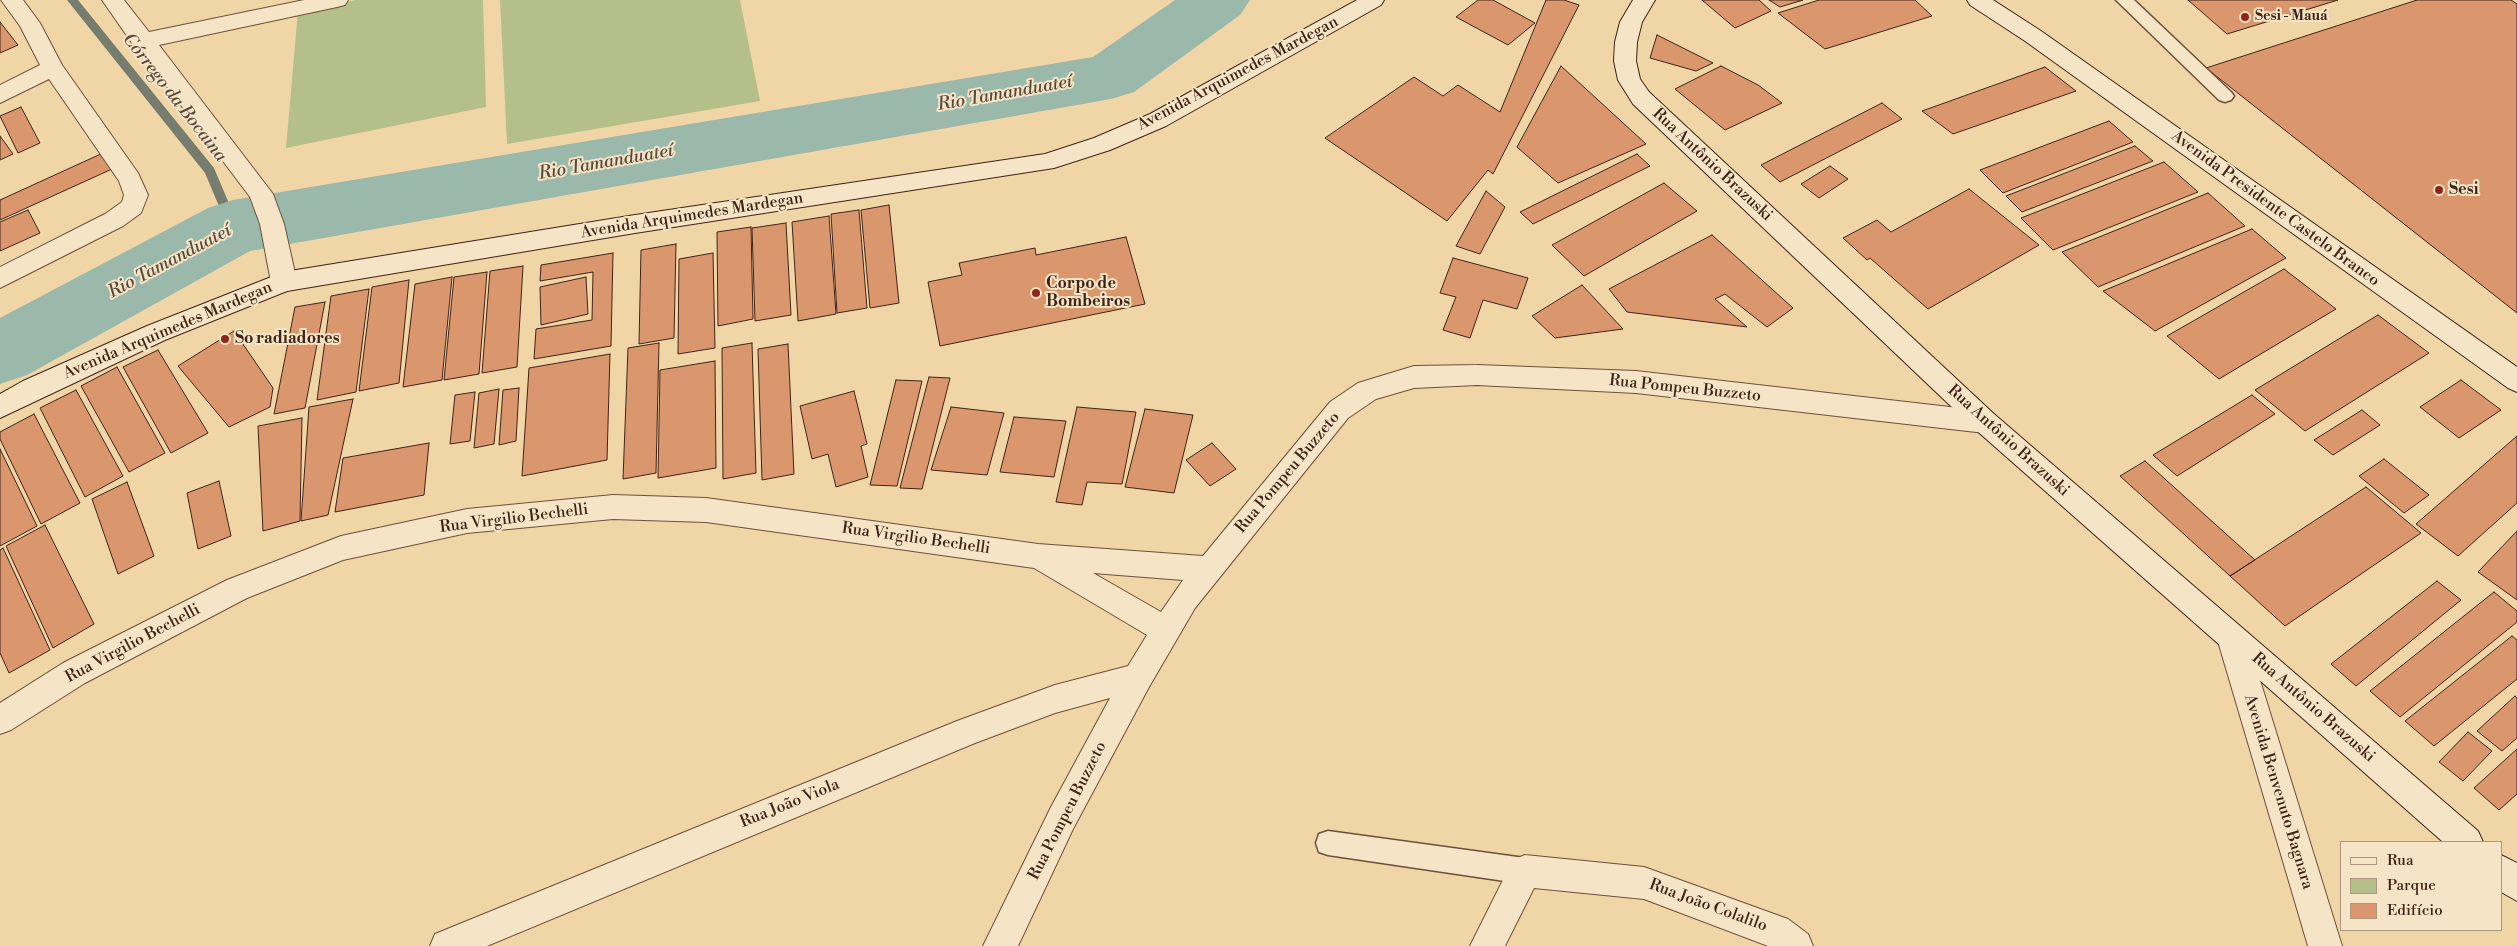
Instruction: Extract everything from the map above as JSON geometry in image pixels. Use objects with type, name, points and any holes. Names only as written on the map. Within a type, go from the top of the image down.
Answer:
[{"type":"street","points":[[0,278],[114,220],[132,207],[136,195],[130,179],[53,68],[29,23],[12,0]]},
{"type":"street","points":[[113,0],[142,41],[261,194],[272,224],[284,282]]},
{"type":"street","points":[[142,41],[337,0]]},
{"type":"street","name":"Avenida Arquimedes Mardegan","points":[[0,407],[32,389],[156,333],[284,282],[635,224],[1046,162],[1102,144],[1158,120],[1373,0]]},
{"type":"street","name":"Rua Antônio Brazuski","points":[[1644,0],[1631,22],[1624,61],[1629,80],[1641,98],[1985,422],[2466,841]]},
{"type":"street","name":"Avenida Presidente Castelo Branco","points":[[1978,0],[2033,36],[2517,381]]},
{"type":"street","name":"Avenida Presidente Castelo Branco","points":[[2007,0],[2033,36]]},
{"type":"street","points":[[0,95],[53,68]]},
{"type":"street","name":"Rua Pompeu Buzzeto","points":[[1000,946],[1062,818],[1138,677],[1166,630],[1208,569],[1339,410],[1367,391],[1414,377],[1477,375],[1636,382],[1985,422]]},
{"type":"street","name":"Rua Virgilio Bechelli","points":[[0,720],[74,673],[237,589],[341,548],[467,521],[613,507],[706,510],[1038,556],[1208,569]]},
{"type":"street","name":"Rua Virgilio Bechelli","points":[[1038,556],[1166,630]]},
{"type":"street","name":"Avenida Benvenuto Bagnara","points":[[2232,638],[2325,946]]},
{"type":"street","name":"Rua João Viola","points":[[447,946],[968,731],[1055,699],[1138,677]]},
{"type":"street","points":[[1487,946],[1525,871]]},
{"type":"street","name":"Rua João Colalilo","points":[[1525,871],[1644,883],[1776,931],[1796,946]]},
{"type":"street","points":[[2502,872],[2517,885]]},
{"type":"lane","points":[[2124,0],[2225,96]]},
{"type":"lane","points":[[1328,843],[1525,871]]},
{"type":"green space","points":[[356,0],[483,0],[486,107],[286,148],[298,11]]},
{"type":"green space","points":[[500,0],[740,0],[760,101],[507,144]]},
{"type":"building","points":[[1478,0],[1493,0],[1535,23],[1508,45],[1456,17]]},
{"type":"building","points":[[1546,0],[1564,0],[1579,5],[1493,174],[1488,170],[1447,221],[1325,138],[1414,77],[1443,96],[1458,85],[1500,112]]},
{"type":"building","points":[[1702,0],[1759,0],[1771,11],[1735,28]]},
{"type":"building","points":[[1769,0],[1803,0],[1780,7]]},
{"type":"building","points":[[1819,0],[1915,0],[1932,16],[1825,49],[1778,13]]},
{"type":"building","name":"Sesi - Mauá","points":[[2188,0],[2338,0],[2227,34]]},
{"type":"building","name":"Sesi","points":[[2417,0],[2511,0],[2517,4],[2517,313],[2206,68]]},
{"type":"building","points":[[0,22],[18,45],[0,53]]},
{"type":"building","points":[[1657,35],[1713,63],[1696,71],[1650,58]]},
{"type":"building","points":[[1561,66],[1646,144],[1558,183],[1517,147]]},
{"type":"building","points":[[1721,66],[1758,85],[1782,103],[1725,130],[1675,89]]},
{"type":"building","points":[[2045,67],[2076,91],[1953,134],[1922,111]]},
{"type":"building","points":[[1882,103],[1902,119],[1780,182],[1761,165]]},
{"type":"building","points":[[21,107],[40,143],[18,153],[0,116]]},
{"type":"building","points":[[2109,121],[2133,142],[2003,193],[1980,170]]},
{"type":"building","points":[[0,136],[13,154],[0,160]]},
{"type":"building","points":[[2135,146],[2153,161],[2022,212],[2006,196]]},
{"type":"building","points":[[103,153],[112,169],[0,220],[0,200]]},
{"type":"building","points":[[1637,154],[1650,166],[1533,224],[1520,212]]},
{"type":"building","points":[[2164,162],[2198,192],[2053,250],[2021,218]]},
{"type":"building","points":[[1830,166],[1848,179],[1819,198],[1801,184]]},
{"type":"building","points":[[1664,183],[1697,211],[1584,276],[1552,245]]},
{"type":"building","points":[[1969,189],[2039,245],[1928,309],[1870,258],[1867,260],[1843,238],[1877,220],[1891,232]]},
{"type":"building","points":[[1486,191],[1505,207],[1480,254],[1456,246]]},
{"type":"building","points":[[2208,193],[2245,226],[2098,287],[2062,252]]},
{"type":"building","points":[[889,205],[899,303],[870,308],[861,210]]},
{"type":"building","points":[[28,210],[40,233],[0,251],[0,222]]},
{"type":"building","points":[[859,210],[867,308],[837,313],[831,214]]},
{"type":"building","points":[[829,216],[836,314],[798,321],[792,222]]},
{"type":"building","points":[[786,223],[791,315],[755,321],[752,228]]},
{"type":"building","points":[[751,227],[753,319],[718,326],[717,232]]},
{"type":"building","points":[[2252,229],[2286,258],[2155,331],[2103,291]]},
{"type":"building","points":[[1712,235],[1793,308],[1767,327],[1725,294],[1715,299],[1747,327],[1627,312],[1609,289]]},
{"type":"building","name":"Corpo de Bombeiros","points":[[1126,237],[1145,304],[940,346],[928,282],[962,275],[959,263],[1035,248],[1036,255]]},
{"type":"building","points":[[676,244],[674,338],[639,344],[641,250]]},
{"type":"building","points":[[613,253],[611,346],[534,359],[536,329],[592,320],[593,272],[540,281],[541,265]]},
{"type":"building","points":[[713,253],[715,348],[678,354],[679,259]]},
{"type":"building","points":[[1453,258],[1528,278],[1517,309],[1483,300],[1470,338],[1443,330],[1456,297],[1440,293]]},
{"type":"building","points":[[523,266],[517,367],[482,373],[490,271]]},
{"type":"building","points":[[2284,269],[2336,309],[2219,379],[2167,336]]},
{"type":"building","points":[[487,272],[479,374],[444,380],[454,277]]},
{"type":"building","points":[[452,277],[442,380],[403,387],[415,284]]},
{"type":"building","points":[[586,277],[588,314],[541,325],[540,287]]},
{"type":"building","points":[[409,280],[399,383],[359,391],[372,287]]},
{"type":"building","points":[[1582,285],[1623,329],[1555,338],[1532,316]]},
{"type":"building","points":[[369,289],[356,392],[317,400],[331,296]]},
{"type":"building","points":[[325,302],[305,408],[274,414],[295,307]]},
{"type":"building","points":[[2378,315],[2429,353],[2305,431],[2255,390]]},
{"type":"building","points":[[234,331],[273,388],[270,407],[229,427],[178,366]]},
{"type":"building","points":[[659,343],[656,473],[623,479],[628,348]]},
{"type":"building","points":[[752,343],[756,473],[723,479],[722,348]]},
{"type":"building","points":[[788,344],[794,474],[762,480],[758,349]]},
{"type":"building","points":[[158,350],[208,433],[171,453],[123,367]]},
{"type":"building","points":[[610,354],[607,460],[522,476],[529,368]]},
{"type":"building","points":[[715,361],[716,468],[658,478],[660,370]]},
{"type":"building","points":[[117,367],[165,453],[129,472],[81,386]]},
{"type":"building","points":[[929,377],[950,378],[922,489],[900,488]]},
{"type":"building","points":[[896,380],[922,381],[897,486],[870,485]]},
{"type":"building","points":[[2461,380],[2501,410],[2459,438],[2420,407]]},
{"type":"building","points":[[519,388],[516,441],[499,445],[503,390]]},
{"type":"building","points":[[499,389],[494,444],[474,448],[479,393]]},
{"type":"building","points":[[76,390],[123,476],[85,497],[40,408]]},
{"type":"building","points":[[854,391],[867,444],[861,446],[868,477],[836,487],[828,454],[812,459],[800,406]]},
{"type":"building","points":[[475,392],[470,441],[450,444],[455,395]]},
{"type":"building","points":[[2252,395],[2275,414],[2177,476],[2153,455]]},
{"type":"building","points":[[353,399],[328,515],[301,521],[309,407]]},
{"type":"building","points":[[951,407],[1004,413],[987,475],[931,470]]},
{"type":"building","points":[[1077,407],[1136,412],[1122,484],[1087,482],[1082,505],[1056,502]]},
{"type":"building","points":[[1145,409],[1193,415],[1174,493],[1125,487]]},
{"type":"building","points":[[2362,410],[2380,425],[2333,455],[2314,440]]},
{"type":"building","points":[[34,414],[80,503],[41,524],[0,439],[0,432]]},
{"type":"building","points":[[1014,417],[1066,421],[1054,477],[1000,472]]},
{"type":"building","points":[[302,418],[300,521],[263,531],[258,426]]},
{"type":"building","points":[[2517,436],[2517,503],[2458,556],[2416,524]]},
{"type":"building","points":[[429,443],[424,495],[335,512],[343,458]]},
{"type":"building","points":[[1212,443],[1236,469],[1210,486],[1186,460]]},
{"type":"building","points":[[0,449],[37,526],[0,546]]},
{"type":"building","points":[[2384,459],[2429,495],[2404,513],[2359,476]]},
{"type":"building","points":[[2145,461],[2255,560],[2230,576],[2120,476]]},
{"type":"building","points":[[219,481],[231,536],[198,549],[187,493]]},
{"type":"building","points":[[127,482],[154,556],[118,574],[92,499]]},
{"type":"building","points":[[2366,487],[2421,533],[2285,626],[2230,576]]},
{"type":"building","points":[[45,525],[94,624],[53,648],[6,546]]},
{"type":"building","points":[[2517,531],[2517,600],[2478,572]]},
{"type":"building","points":[[3,548],[50,650],[9,673],[0,653],[0,550]]},
{"type":"building","points":[[2437,581],[2461,600],[2356,686],[2331,664]]},
{"type":"building","points":[[2494,592],[2517,611],[2517,622],[2400,717],[2370,691]]},
{"type":"building","points":[[2512,636],[2517,640],[2517,679],[2434,746],[2405,721]]},
{"type":"building","points":[[2515,696],[2517,698],[2517,738],[2502,751],[2477,731]]},
{"type":"building","points":[[2468,732],[2492,751],[2463,781],[2439,762]]},
{"type":"building","points":[[2517,749],[2517,794],[2499,810],[2474,788]]},
{"type":"waterway","name":"Córrego da Bocaina","points":[[72,0],[210,171],[233,227]]},
{"type":"waterway","name":"Rio Tamanduateí","points":[[0,354],[233,227],[1111,76],[1218,0]]},
{"type":"place","name":"Sesi - Mauá","points":[[2245,17]]},
{"type":"place","name":"Sesi","points":[[2439,190]]},
{"type":"place","name":"Corpo de Bombeiros","points":[[1036,293]]},
{"type":"place","name":"So radiadores","points":[[225,339]]}]
